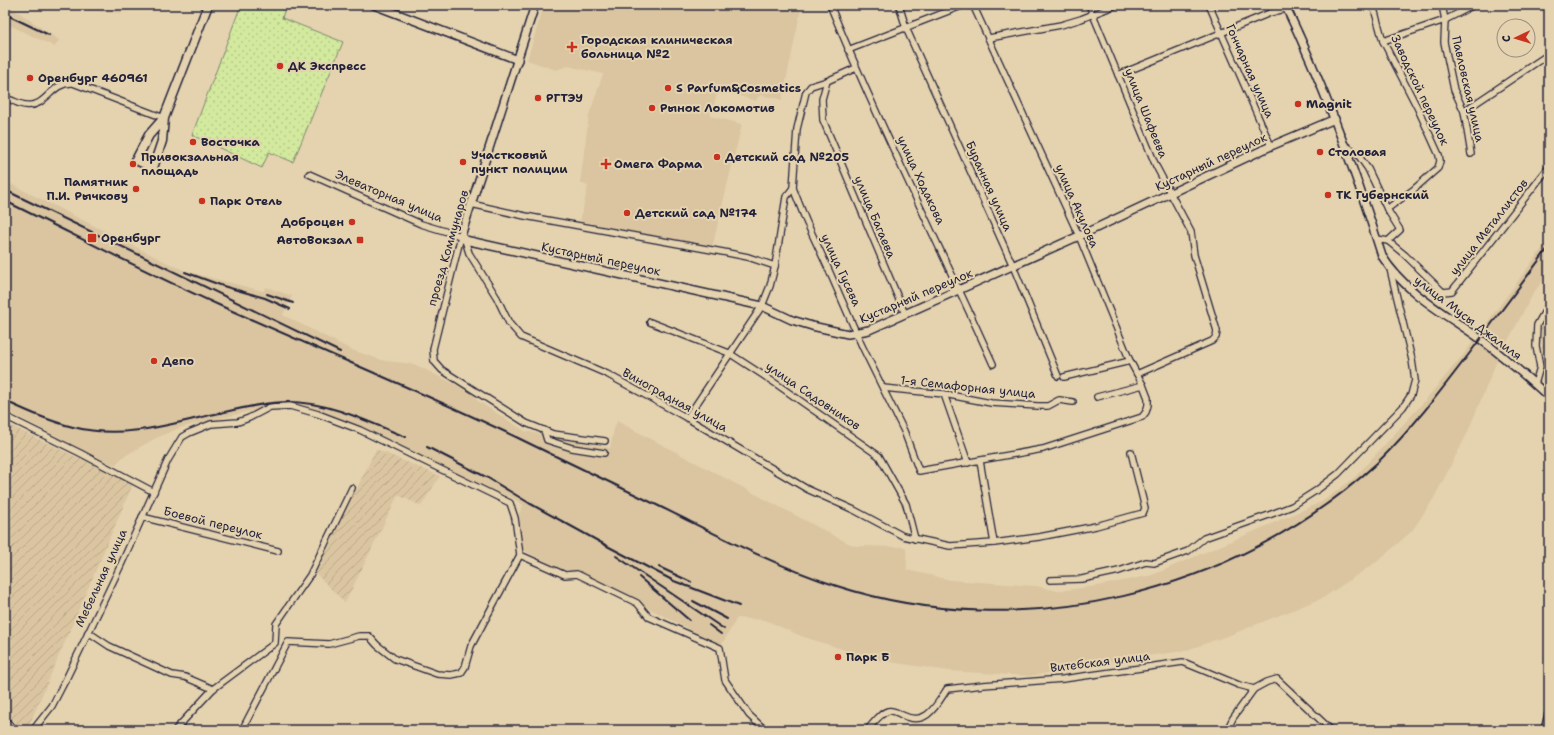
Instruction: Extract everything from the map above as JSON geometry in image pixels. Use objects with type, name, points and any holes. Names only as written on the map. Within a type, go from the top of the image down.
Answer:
[{"type":"main road","points":[[164,118],[149,135],[136,160],[154,168],[162,141],[164,118],[208,5]]},
{"type":"street","points":[[374,5],[518,60]]},
{"type":"street","name":"проезд Коммунаров","points":[[535,5],[471,204],[433,349],[434,361],[442,370],[520,419],[544,430]]},
{"type":"street","name":"улица Ходакова","points":[[830,5],[856,68],[993,364]]},
{"type":"street","name":"Буранная улица","points":[[899,5],[906,28],[1061,377],[1130,361]]},
{"type":"street","points":[[848,50],[964,5]]},
{"type":"street","name":"улица Акулова","points":[[973,5],[1079,236],[1130,361],[1148,398],[1146,412],[1142,417],[1043,449],[980,461]]},
{"type":"street","name":"улица Шафеева","points":[[1089,5],[1156,166],[1191,232],[1194,255],[1217,331],[1216,337],[1212,340],[1137,374]]},
{"type":"street","points":[[989,38],[1061,25],[1116,5]]},
{"type":"street","name":"Гончарная улица","points":[[1209,5],[1271,146]]},
{"type":"street","points":[[1118,75],[1222,34],[1270,13],[1286,7],[1298,5]]},
{"type":"street","name":"Заводской переулок","points":[[1373,5],[1384,41],[1418,109],[1440,161],[1438,168],[1413,190],[1387,209]]},
{"type":"street","name":"Павловская улица","points":[[1442,5],[1445,20],[1444,42],[1454,90],[1464,111],[1471,154]]},
{"type":"street","points":[[1384,41],[1445,20],[1474,5]]},
{"type":"street","name":"улица Мусы Джалиля","points":[[1286,7],[1335,119],[1382,256],[1390,269],[1414,292],[1495,350],[1549,397]]},
{"type":"street","points":[[1464,111],[1549,54]]},
{"type":"street","name":"улица Гусева","points":[[856,68],[827,81],[811,86],[806,92],[797,129],[794,188],[806,221],[856,334],[904,430],[918,471],[968,463]]},
{"type":"street","name":"улица Багаева","points":[[827,81],[822,99],[823,120],[905,314]]},
{"type":"street","points":[[11,100],[25,105],[40,104],[58,86],[73,83],[164,118]]},
{"type":"street","name":"Кустарный переулок","points":[[463,238],[762,306],[792,320],[812,326],[848,334],[856,334],[869,330],[960,290],[1271,146],[1335,119]]},
{"type":"street","points":[[1345,145],[1356,152],[1368,169],[1387,209],[1400,230],[1388,241],[1377,239]]},
{"type":"street","name":"улица Металлистов","points":[[1388,241],[1405,255],[1443,292],[1452,291],[1549,167]]},
{"type":"street","name":"Элеваторная улица","points":[[309,174],[421,224],[463,238]]},
{"type":"street","points":[[687,418],[729,353],[762,306],[770,286],[775,266],[786,197],[794,188]]},
{"type":"street","points":[[471,204],[525,216],[748,257],[775,266]]},
{"type":"street","name":"Виноградная улица","points":[[463,238],[468,253],[497,298],[509,323],[521,337],[607,374],[687,418],[807,489],[854,510],[904,536],[950,546],[994,543],[1039,537],[1096,526],[1144,512],[1145,508],[1131,452]]},
{"type":"street","points":[[1050,580],[1089,577],[1119,571],[1146,562],[1154,563],[1188,551],[1204,538],[1292,506],[1338,474],[1403,407],[1411,395],[1415,380],[1412,360],[1390,269]]},
{"type":"street","points":[[1535,384],[1540,367],[1536,346],[1536,325],[1549,304]]},
{"type":"street","name":"улица Садовников","points":[[650,322],[729,353],[775,383],[879,456],[906,504],[915,539]]},
{"type":"street","points":[[1096,397],[1143,385]]},
{"type":"street","name":"1-я Семафорная улица","points":[[882,388],[944,394],[991,403],[1048,406],[1059,400],[1073,402]]},
{"type":"street","points":[[944,394],[968,463],[980,461],[994,543]]},
{"type":"street","name":"Мебельная улица","points":[[33,730],[52,706],[120,567],[168,460],[182,437],[194,430],[211,424],[238,422],[270,407],[290,406],[318,414],[360,430],[510,503],[515,518],[520,555]]},
{"type":"street","points":[[5,416],[154,492]]},
{"type":"street","points":[[544,430],[553,434],[605,441]]},
{"type":"street","points":[[544,430],[546,440],[572,448],[604,453]]},
{"type":"street","points":[[275,643],[276,624],[310,574],[352,488]]},
{"type":"street","name":"Боевой переулок","points":[[142,517],[278,551]]},
{"type":"street","points":[[175,730],[213,689],[275,643],[288,642],[329,644],[360,636],[369,636],[395,659],[437,674],[451,675],[461,673],[465,667],[471,646],[520,555],[565,575],[577,574],[637,604],[649,617],[720,648],[725,680],[749,715],[765,730]]},
{"type":"street","points":[[88,632],[109,646],[172,675],[185,677],[213,689]]},
{"type":"street","points":[[242,730],[288,642]]},
{"type":"street","name":"Витебская улица","points":[[867,730],[886,712],[892,710],[916,720],[928,715],[936,708],[947,690],[983,685],[1063,679],[1183,662],[1240,685],[1254,689]]},
{"type":"street","points":[[1227,730],[1233,718],[1254,689],[1266,682],[1278,679],[1331,730]]},
{"type":"street","points":[[1545,730],[1549,714]]},
{"type":"street","points":[[5,721],[14,730]]},
{"type":"shaded area","points":[[5,5],[8,5],[59,40],[55,47],[5,23]]},
{"type":"shaded area","points":[[57,5],[130,5],[120,13],[70,9]]},
{"type":"shaded area","name":"Рынок Локомотив","points":[[544,5],[802,5],[782,100],[761,95],[756,101],[726,92],[717,95],[710,116],[742,124],[712,248],[580,221],[588,186],[580,183],[589,115],[603,74],[568,66],[556,70],[527,60]]},
{"type":"shaded area","points":[[5,181],[188,272],[263,291],[266,287],[292,296],[283,315],[352,350],[385,361],[414,364],[473,393],[478,401],[525,431],[610,448],[617,421],[848,543],[856,546],[906,547],[907,570],[951,580],[1037,586],[1058,591],[1097,586],[1152,575],[1321,502],[1354,478],[1421,405],[1463,355],[1549,239],[1549,272],[1533,294],[1496,363],[1467,434],[1434,498],[1412,531],[1378,561],[1323,598],[1230,635],[1184,651],[1112,661],[1083,668],[1029,676],[949,671],[876,660],[801,636],[765,620],[737,618],[721,646],[654,611],[524,551],[519,514],[523,505],[514,499],[341,421],[294,405],[268,407],[179,428],[156,438],[123,457],[115,465],[100,459],[5,410]]},
{"type":"shaded area","points":[[1549,311],[1549,370],[1543,363],[1540,324]]},
{"type":"shaded area","points":[[5,423],[133,484],[27,730],[22,730],[5,713]]},
{"type":"shaded area","points":[[376,449],[440,476],[421,506],[398,495],[345,603],[315,573]]},
{"type":"green space","points":[[241,5],[286,5],[282,18],[343,42],[293,162],[269,152],[262,168],[192,135]]},
{"type":"railway","points":[[5,14],[49,35]]},
{"type":"railway","points":[[5,190],[340,352]]},
{"type":"railway","points":[[5,201],[194,294],[478,419],[778,564],[837,586],[907,603],[979,611],[1052,608],[1123,596],[1193,575],[1259,546],[1321,508],[1377,463],[1413,424],[1458,368],[1549,247]]},
{"type":"railway","points":[[185,272],[223,286],[265,298],[290,309]]},
{"type":"railway","points":[[267,294],[293,303]]},
{"type":"railway","points":[[5,401],[38,416],[64,425],[107,432],[142,430],[159,427],[268,403],[304,403],[334,409],[406,437]]},
{"type":"railway","points":[[427,447],[488,478],[529,503],[674,581],[739,606]]},
{"type":"railway","points":[[616,556],[724,629]]},
{"type":"railway","points":[[659,567],[691,582]]},
{"type":"railway","points":[[639,577],[689,620]]},
{"type":"railway","points":[[693,601],[727,619]]},
{"type":"railway","points":[[709,625],[721,634]]},
{"type":"place","name":"Городская клиническая больница №2","points":[[572,47]]},
{"type":"place","name":"ДК Экспресс","points":[[280,66]]},
{"type":"place","name":"Оренбург 460961","points":[[30,78]]},
{"type":"place","name":"S Parfum&Cosmetics","points":[[668,88]]},
{"type":"place","name":"РГТЭУ","points":[[538,98]]},
{"type":"place","name":"Magnit","points":[[1298,104]]},
{"type":"place","name":"Рынок Локомотив","points":[[652,108]]},
{"type":"place","name":"Восточка","points":[[193,142]]},
{"type":"place","name":"Столовая","points":[[1320,152]]},
{"type":"place","name":"Детский сад №205","points":[[717,157]]},
{"type":"place","name":"Участковый пункт полиции","points":[[463,162]]},
{"type":"place","name":"Привокзальная площадь","points":[[133,164]]},
{"type":"place","name":"Омега Фарма","points":[[606,164]]},
{"type":"place","name":"Памятник П.И. Рычкову","points":[[136,189]]},
{"type":"place","name":"ТК Губернский","points":[[1328,195]]},
{"type":"place","name":"Парк Отель","points":[[202,201]]},
{"type":"place","name":"Детский сад №174","points":[[627,213]]},
{"type":"place","name":"Доброцен","points":[[352,222]]},
{"type":"place","name":"Оренбург","points":[[92,238]]},
{"type":"place","name":"АвтоВокзал","points":[[360,240]]},
{"type":"place","name":"Депо","points":[[154,361]]},
{"type":"place","name":"Парк Б","points":[[838,657]]}]
